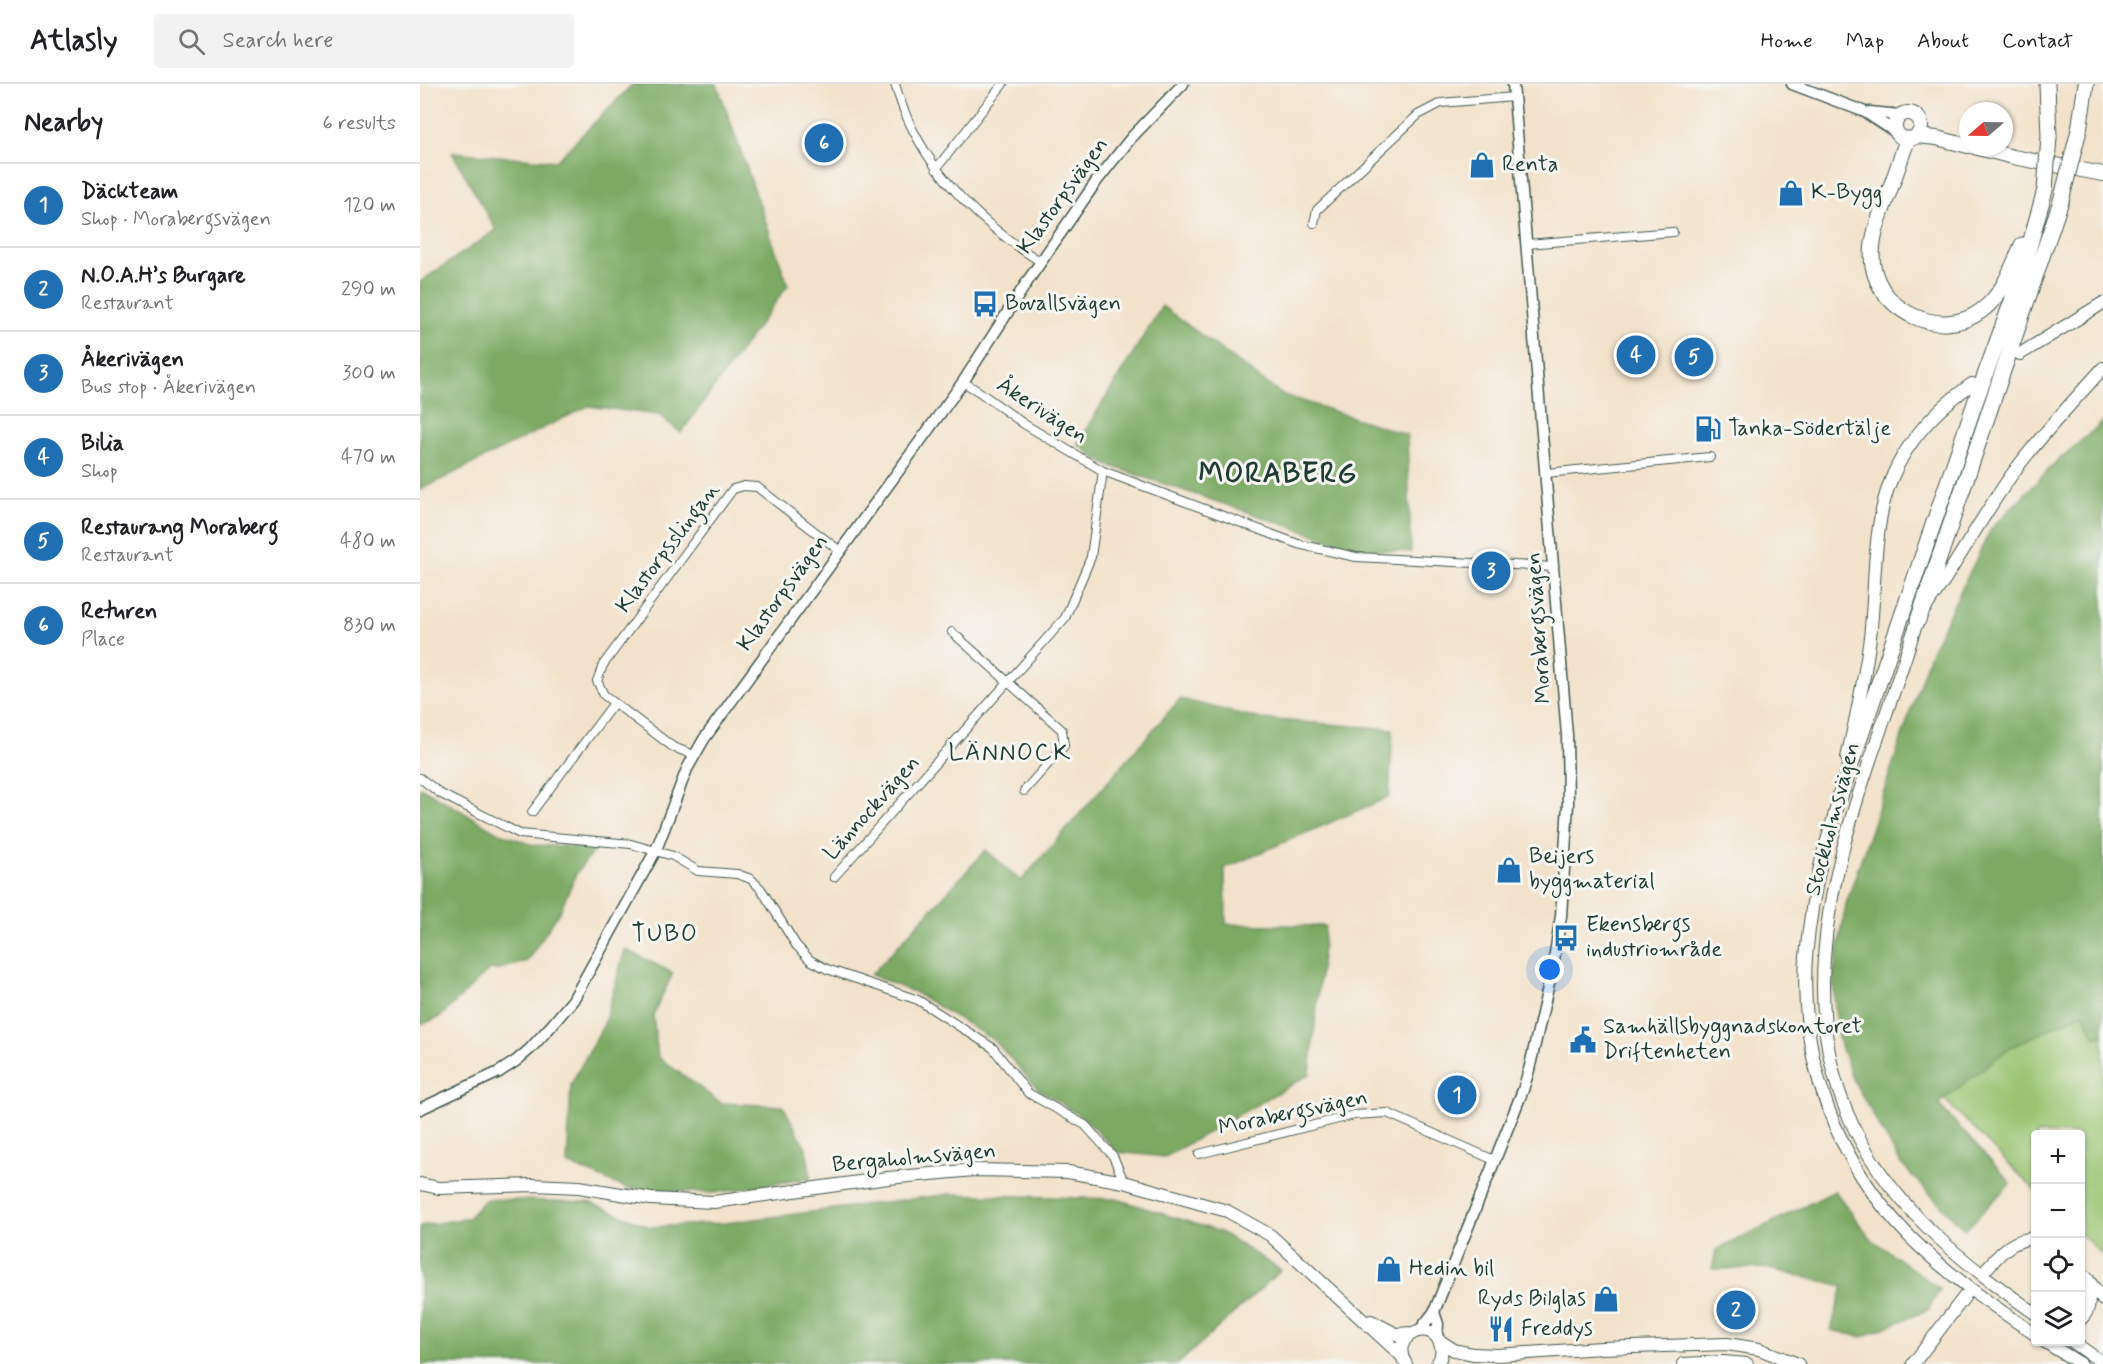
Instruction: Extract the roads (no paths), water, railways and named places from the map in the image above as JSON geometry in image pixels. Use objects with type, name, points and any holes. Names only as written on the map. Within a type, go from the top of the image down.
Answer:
[{"type":"highway","points":[[1839,799],[2021,276],[2042,189],[2049,137],[2047,84]]},
{"type":"highway","points":[[1918,620],[2061,201],[2079,130],[2086,84]]},
{"type":"highway","points":[[1907,136],[1881,214],[1872,254],[1876,276],[1888,298],[1914,317],[1932,323],[1946,323],[1974,316],[1984,309],[2006,280],[2029,228],[2042,189]]},
{"type":"main road","points":[[1959,136],[1948,134],[1920,121],[1908,112],[1900,115],[1895,124],[1907,136],[1937,138],[1959,144]]},
{"type":"main road","points":[[1907,136],[1920,131],[1920,121]]},
{"type":"main road","points":[[2013,149],[2103,166]]},
{"type":"main road","points":[[2009,156],[2103,174]]},
{"type":"main road","points":[[2020,354],[2103,303]]},
{"type":"main road","name":"Stockholmsvägen","points":[[2031,1310],[1968,1265],[1930,1232],[1900,1199],[1872,1159],[1848,1115],[1837,1081],[1829,1049],[1823,987],[1829,918],[1835,884],[1856,803],[1918,620],[2014,471],[2103,368]]},
{"type":"main road","name":"Stockholmsvägen","points":[[1972,384],[1952,398],[1928,421],[1908,446],[1891,479],[1882,509],[1866,666],[1839,799],[1815,890],[1806,957],[1805,986],[1813,1059],[1826,1105],[1856,1169],[1876,1199],[1894,1220],[1947,1271],[2031,1331]]},
{"type":"main road","name":"Bergaholmsvägen","points":[[420,1184],[439,1188],[533,1185],[579,1187],[651,1199],[714,1202],[888,1178],[974,1170],[1068,1172],[1124,1182],[1227,1211],[1269,1235],[1354,1311],[1404,1361]]},
{"type":"main road","name":"Bergaholmsvägen","points":[[420,1194],[439,1188]]},
{"type":"main road","points":[[1988,1267],[2014,1242],[2031,1239]]},
{"type":"main road","points":[[2085,1279],[2103,1300]]},
{"type":"main road","points":[[2085,1286],[2089,1301],[2085,1315]]},
{"type":"main road","points":[[1913,1364],[1965,1296]]},
{"type":"main road","name":"Bergaholmsvägen","points":[[1354,1311],[1396,1334],[1432,1333],[1438,1339]]},
{"type":"main road","points":[[1404,1361],[1403,1343],[1416,1332]]},
{"type":"main road","points":[[1437,1364],[1442,1352],[1438,1339]]},
{"type":"main road","points":[[1438,1339],[1454,1350],[1473,1354],[1498,1355],[1601,1348],[1727,1344],[1759,1349],[1798,1364]]},
{"type":"main road","points":[[2049,1346],[2064,1364]]},
{"type":"main road","points":[[2051,1346],[2081,1364]]},
{"type":"main road","points":[[2080,1346],[2103,1363]]},
{"type":"main road","points":[[1683,1364],[1723,1362],[1747,1364]]},
{"type":"street","points":[[895,84],[915,137],[948,184],[995,229],[1041,262]]},
{"type":"street","points":[[936,169],[1003,84]]},
{"type":"street","name":"Klastorpsvägen","points":[[420,1109],[499,1072],[530,1049],[573,1000],[656,850],[694,755],[963,382],[1096,182],[1131,138],[1183,84]]},
{"type":"street","name":"Morabergsvägen","points":[[1416,1332],[1434,1312],[1523,1090],[1553,966],[1561,916],[1567,847],[1568,780],[1554,567],[1513,84]]},
{"type":"street","points":[[1792,84],[1865,112],[1907,136]]},
{"type":"street","points":[[1314,223],[1317,210],[1418,115],[1441,103],[1514,97]]},
{"type":"street","points":[[1865,112],[1900,115]]},
{"type":"street","points":[[1527,244],[1673,232]]},
{"type":"street","name":"Åkerivägen","points":[[963,382],[1031,429],[1103,471],[1298,544],[1356,557],[1554,567]]},
{"type":"street","points":[[1546,473],[1710,457]]},
{"type":"street","name":"Lännockvägen","points":[[834,878],[1065,618],[1091,557],[1103,471]]},
{"type":"street","name":"Klastorpsslingan","points":[[694,755],[672,747],[604,695],[597,681],[603,666],[733,489],[744,486],[757,487],[840,551]]},
{"type":"street","points":[[952,632],[1062,730],[1064,746],[1024,791]]},
{"type":"street","points":[[532,812],[614,703]]},
{"type":"street","points":[[420,778],[441,794],[520,834],[631,844],[673,856],[698,871],[737,874],[751,879],[761,889],[796,945],[810,960],[827,969],[918,999],[993,1048],[1028,1093],[1085,1125],[1113,1156],[1124,1182]]},
{"type":"street","name":"Morabergsvägen","points":[[1199,1154],[1354,1115],[1387,1113],[1494,1160]]},
{"type":"street","name":"Morabergsvägen","points":[[1434,1312],[1438,1324],[1438,1339]]},
{"type":"place","name":"Returen","points":[[824,143]]},
{"type":"place","name":"Renta","points":[[1482,165]]},
{"type":"place","name":"K-Bygg","points":[[1791,193]]},
{"type":"place","name":"Bovallsvägen","points":[[985,304]]},
{"type":"place","name":"Bilia","points":[[1636,355]]},
{"type":"place","name":"Restaurang Moraberg","points":[[1694,357]]},
{"type":"place","name":"Tanka-Södertälje","points":[[1708,429]]},
{"type":"place","name":"Åkerivägen","points":[[1491,571]]},
{"type":"place","name":"Beijers byggmaterial","points":[[1509,870]]},
{"type":"place","name":"Ekensbergs industriområde","points":[[1566,938]]},
{"type":"place","name":"Samhällsbyggnadskontoret Driftenheten","points":[[1583,1040]]},
{"type":"place","name":"Däckteam","points":[[1457,1095]]},
{"type":"place","name":"Hedin bil","points":[[1389,1269]]},
{"type":"place","name":"Ryds Bilglas","points":[[1606,1299]]},
{"type":"place","name":"N.O.A.H’s Burgare","points":[[1736,1310]]},
{"type":"place","name":"Freddys","points":[[1501,1329]]},
{"type":"district","name":"MORABERG","points":[[1278,474]]},
{"type":"district","name":"LÄNNOCK","points":[[1010,753]]},
{"type":"district","name":"TUBO","points":[[665,934]]}]
